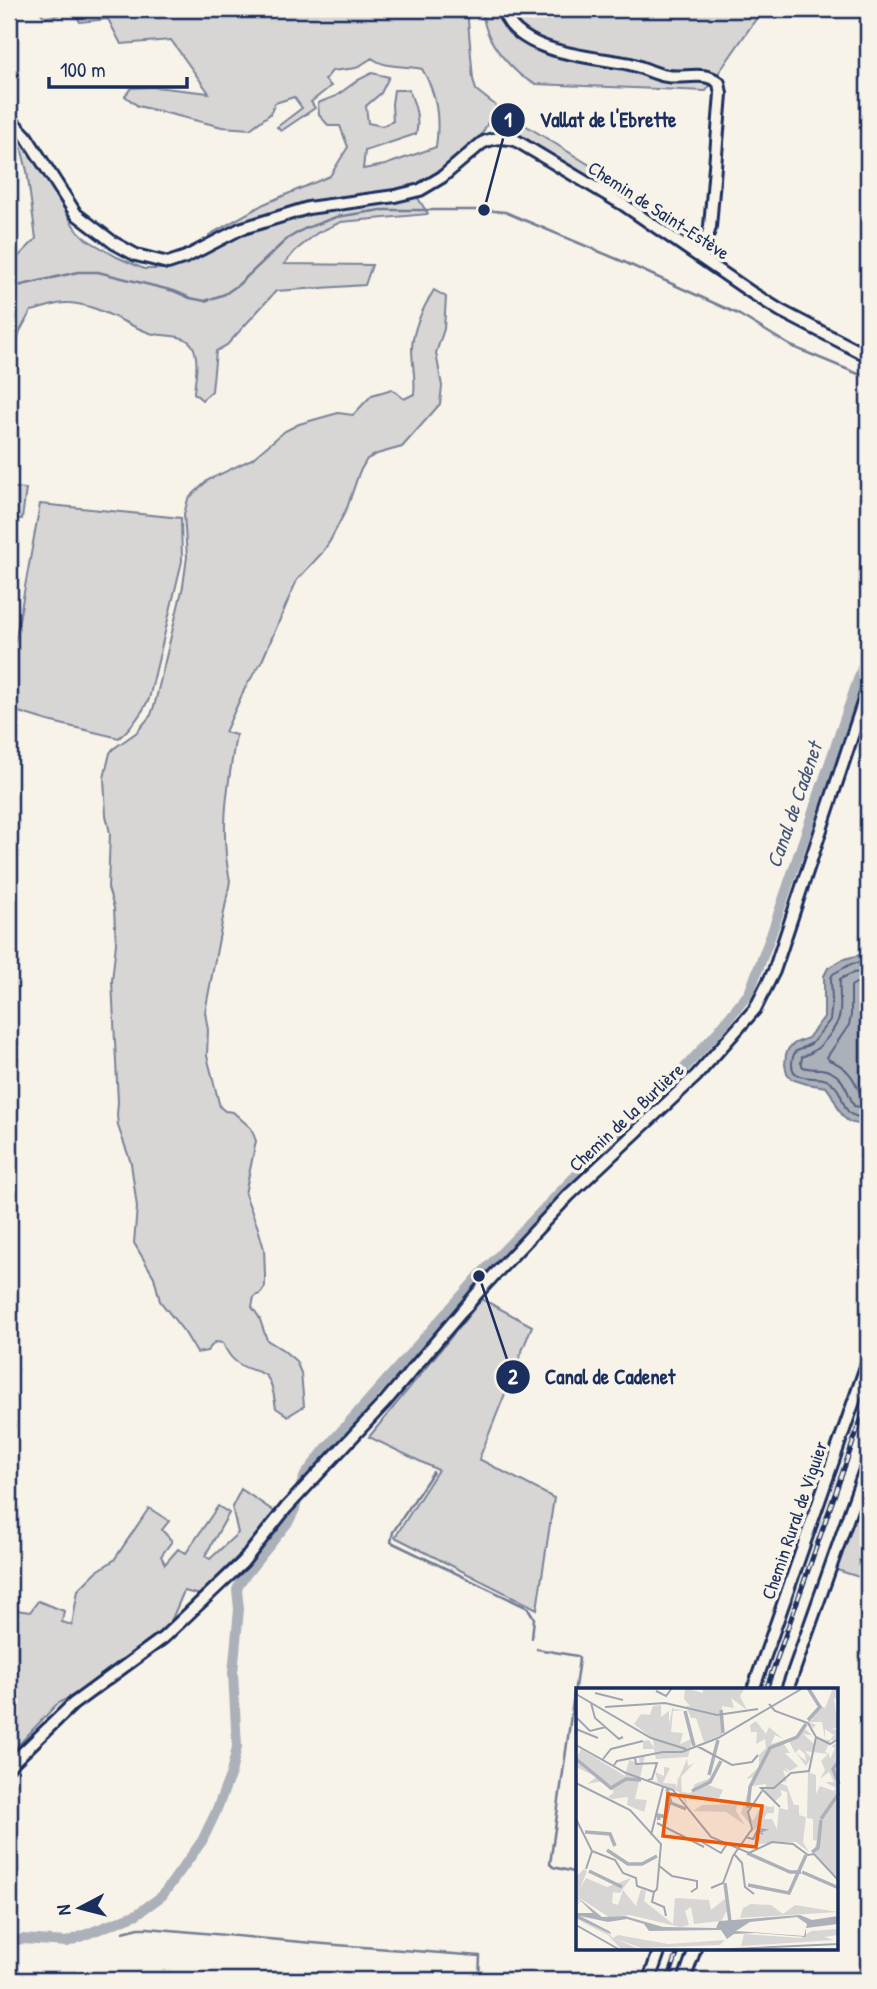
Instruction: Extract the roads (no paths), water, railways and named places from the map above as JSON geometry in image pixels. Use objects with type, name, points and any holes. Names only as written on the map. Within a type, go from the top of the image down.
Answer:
[{"type":"street","points":[[502,9],[509,25],[519,34],[562,53],[625,63],[670,77],[708,76],[719,83],[721,94],[710,227],[701,257]]},
{"type":"street","name":"Chemin de Saint-Estève","points":[[9,118],[26,136],[76,214],[114,243],[136,255],[168,263],[240,229],[308,208],[394,197],[420,190],[442,177],[489,139],[505,138],[524,145],[628,201],[752,293],[780,311],[868,356]]},
{"type":"street","name":"Chemin de la Burlière","points":[[9,1766],[73,1704],[182,1622],[243,1562],[480,1290],[569,1195],[696,1076],[755,1009],[774,971],[868,688]]},
{"type":"street","name":"Chemin Rural de Viguier","points":[[754,1688],[868,1361]]},
{"type":"street","points":[[788,1688],[868,1461]]},
{"type":"street","points":[[649,1980],[659,1951]]},
{"type":"street","points":[[684,1980],[694,1951]]},
{"type":"water","points":[[868,953],[868,1123],[858,1124],[845,1118],[826,1087],[791,1079],[785,1065],[789,1048],[808,1038],[824,1017],[824,976],[828,968],[844,959]]},
{"type":"waterway","points":[[9,288],[78,272],[98,272],[205,301],[225,294],[238,285],[287,239],[304,229],[336,217],[381,210],[505,212],[738,314],[791,346],[868,378]]},
{"type":"waterway","name":"Canal de Cadenet","points":[[9,1942],[22,1939],[67,1942],[137,1914],[162,1896],[202,1841],[231,1773],[237,1747],[233,1673],[239,1609],[237,1590],[240,1582],[289,1521],[305,1475],[326,1448],[479,1276],[613,1137],[679,1074],[749,993],[868,650]]},
{"type":"waterway","points":[[433,1472],[393,1532],[391,1542],[528,1608],[534,1618],[532,1638]]},
{"type":"waterway","points":[[537,1649],[577,1656],[579,1659],[550,1864],[576,1873]]},
{"type":"waterway","points":[[123,1932],[148,1928],[480,1956],[479,1980]]},
{"type":"railway","points":[[767,1688],[868,1400]]},
{"type":"railway","points":[[668,1980],[678,1951]]},
{"type":"place","name":"Vallat de l'Ebrette","points":[[484,210]]},
{"type":"place","name":"Canal de Cadenet","points":[[479,1276]]}]
